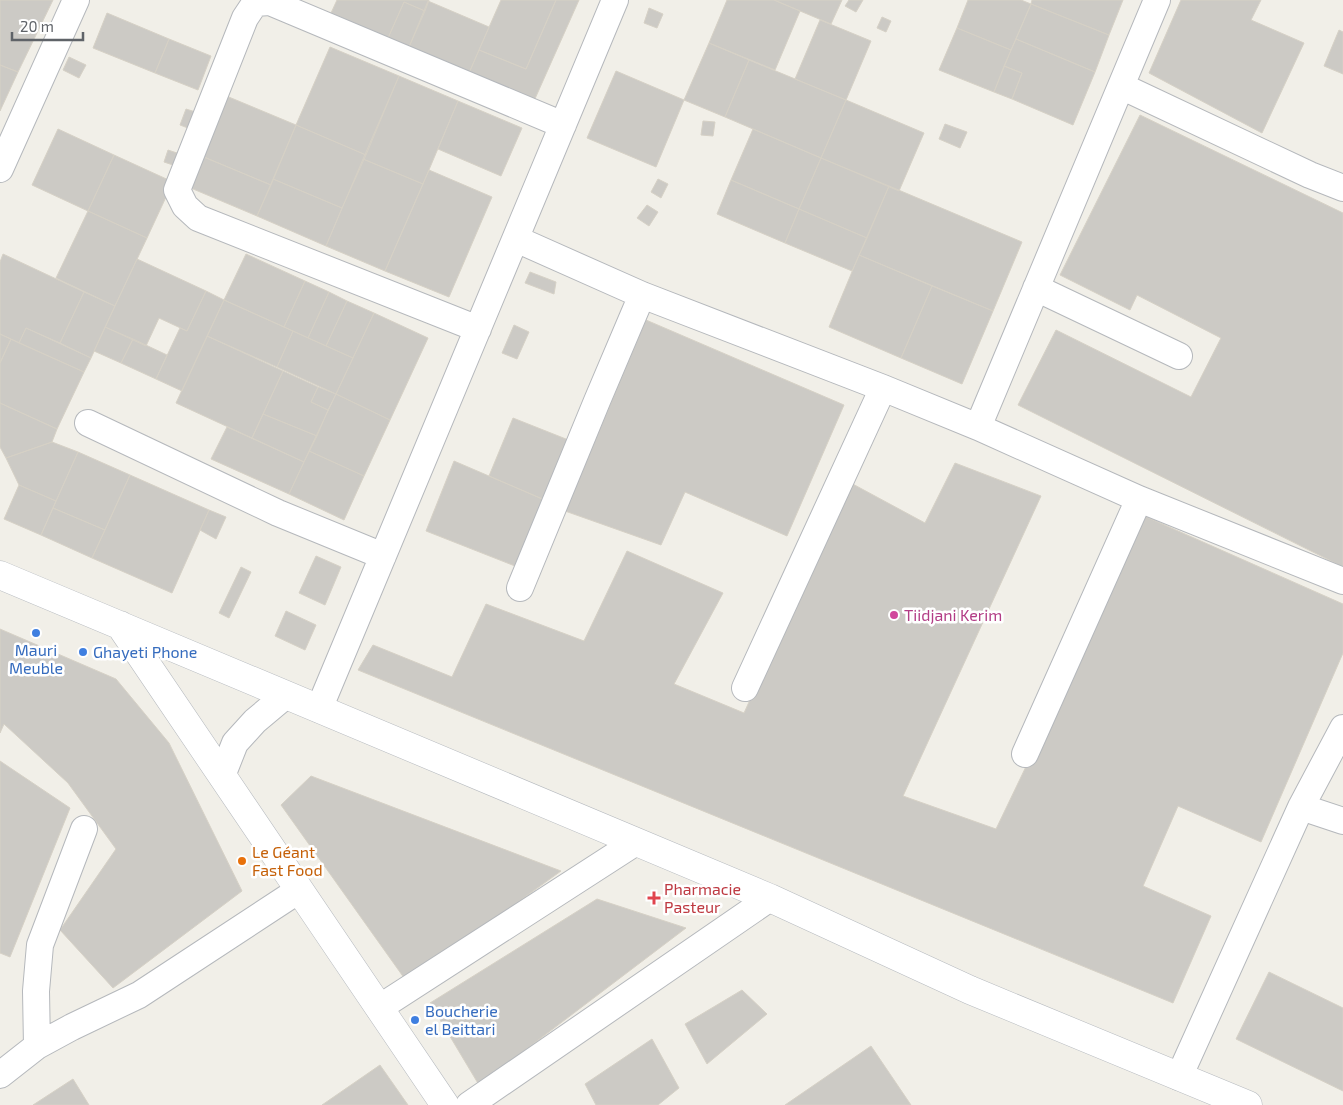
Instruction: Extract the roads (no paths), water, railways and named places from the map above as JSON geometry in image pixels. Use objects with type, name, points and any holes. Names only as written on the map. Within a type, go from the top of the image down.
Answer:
[{"type":"street","points":[[2,162],[76,0]]},
{"type":"street","points":[[319,709],[616,0]]},
{"type":"street","points":[[978,427],[1157,0]]},
{"type":"street","points":[[478,330],[198,218],[184,206],[177,190],[245,18],[255,3],[270,2],[563,125]]},
{"type":"street","points":[[1121,86],[1310,175],[1343,188]]},
{"type":"street","points":[[516,239],[642,295],[883,388],[978,427],[1139,499],[1343,581]]},
{"type":"street","points":[[1036,288],[1179,356]]},
{"type":"street","points":[[520,588],[642,295]]},
{"type":"street","points":[[744,688],[883,388]]},
{"type":"street","points":[[88,423],[278,513],[382,556]]},
{"type":"street","points":[[1024,754],[1139,499]]},
{"type":"street","points":[[0,575],[770,898],[970,990],[1248,1105]]},
{"type":"street","points":[[120,625],[445,1105]]},
{"type":"street","points":[[222,776],[236,743],[256,721],[286,695]]},
{"type":"street","points":[[1179,1077],[1301,807],[1343,728]]},
{"type":"street","points":[[1301,807],[1343,821]]},
{"type":"street","points":[[37,1046],[36,991],[40,945],[84,829]]},
{"type":"street","points":[[379,1008],[636,842]]},
{"type":"street","points":[[0,1075],[37,1046],[139,995],[300,890]]},
{"type":"street","points":[[469,1105],[770,898]]},
{"type":"place","name":"Tiidjani Kerim","points":[[894,615]]},
{"type":"place","name":"Mauri Meuble","points":[[36,633]]},
{"type":"place","name":"Ghayeti Phone","points":[[83,652]]},
{"type":"place","name":"Le Géant Fast Food","points":[[242,861]]},
{"type":"place","name":"Pharmacie Pasteur","points":[[654,898]]},
{"type":"place","name":"Boucherie el Beittari","points":[[415,1020]]}]
